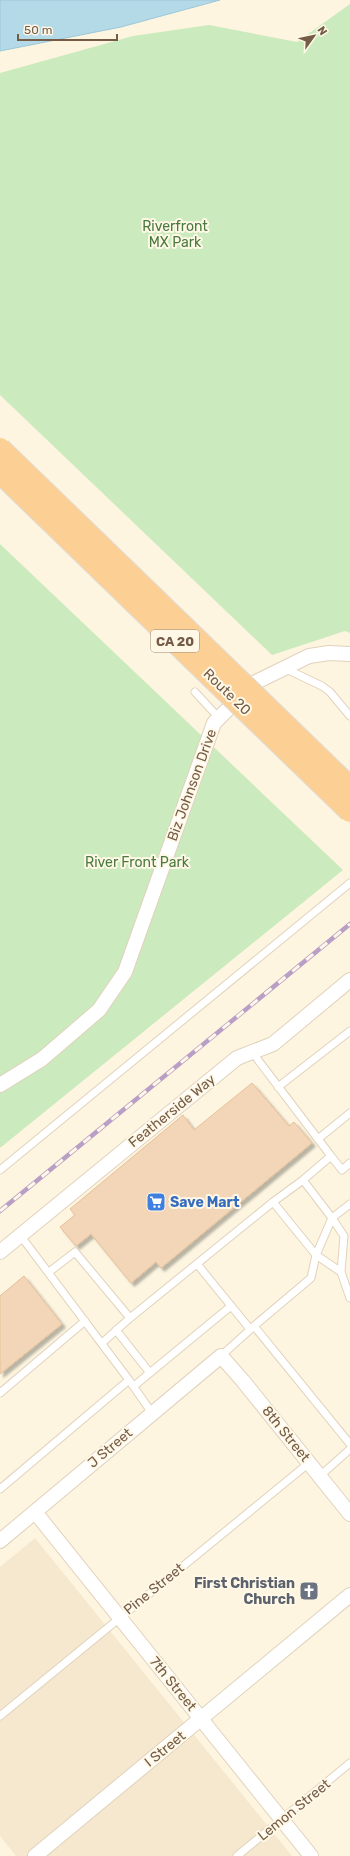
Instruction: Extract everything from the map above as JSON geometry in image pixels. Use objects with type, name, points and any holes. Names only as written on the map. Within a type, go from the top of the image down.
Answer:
[{"type":"highway","name":"Route 20","points":[[0,449],[350,788]]},
{"type":"highway","name":"Route 20","points":[[0,472],[350,811]]},
{"type":"street","name":"Biz Johnson Drive","points":[[0,1085],[42,1059],[99,1010],[125,972],[214,723],[254,682],[309,656],[329,653],[350,654]]},
{"type":"street","name":"Featherside Way","points":[[0,1252],[237,1058],[273,1044],[350,980]]},
{"type":"street","name":"J Street","points":[[0,1541],[221,1356]]},
{"type":"street","name":"8th Street","points":[[221,1356],[350,1514]]},
{"type":"street","name":"7th Street","points":[[35,1512],[312,1856]]},
{"type":"street","name":"I Street","points":[[35,1856],[350,1595]]},
{"type":"lane","points":[[283,668],[322,686],[330,692],[350,716]]},
{"type":"lane","points":[[195,692],[219,718]]},
{"type":"lane","points":[[0,1170],[350,883]]},
{"type":"lane","points":[[278,1087],[350,1031]]},
{"type":"lane","points":[[252,1052],[342,1170],[350,1163]]},
{"type":"lane","points":[[318,1139],[350,1113]]},
{"type":"lane","points":[[102,1343],[130,1318],[331,1156]]},
{"type":"lane","points":[[303,1180],[344,1236],[341,1272],[350,1298]]},
{"type":"lane","points":[[273,1202],[316,1255],[341,1272]]},
{"type":"lane","points":[[221,1356],[311,1278],[316,1255],[332,1218],[350,1204]]},
{"type":"lane","points":[[20,1235],[134,1386],[152,1413]]},
{"type":"lane","points":[[49,1272],[74,1252],[130,1318]]},
{"type":"lane","points":[[197,1264],[231,1306],[252,1328],[350,1444]]},
{"type":"lane","points":[[134,1386],[231,1306]]},
{"type":"lane","points":[[0,1393],[85,1321]]},
{"type":"lane","points":[[116,1330],[150,1373]]},
{"type":"lane","points":[[0,1489],[129,1380]]},
{"type":"lane","points":[[320,1476],[350,1449]]},
{"type":"lane","name":"Pine Street","points":[[0,1716],[309,1463]]},
{"type":"lane","name":"Lemon Street","points":[[237,1856],[350,1763]]},
{"type":"shaded area","points":[[35,1538],[292,1856],[16,1856],[0,1836],[0,1567]]},
{"type":"green space","name":"Riverfront MX Park","points":[[350,4],[350,633],[345,631],[272,655],[0,395],[0,73],[133,36],[209,25],[297,42]]},
{"type":"green space","name":"River Front Park","points":[[0,544],[343,870],[0,1148]]},
{"type":"water","points":[[0,0],[220,0],[121,27],[0,51]]},
{"type":"building","points":[[252,1083],[289,1126],[294,1122],[312,1143],[161,1268],[156,1262],[131,1283],[91,1234],[76,1246],[60,1227],[75,1215],[70,1209],[183,1115],[194,1130]]},
{"type":"building","points":[[24,1276],[62,1324],[0,1374],[0,1296]]},
{"type":"railway","points":[[0,1211],[350,924]]},
{"type":"place","name":"Save Mart","points":[[156,1202]]},
{"type":"place","name":"First Christian Church","points":[[309,1591]]}]
